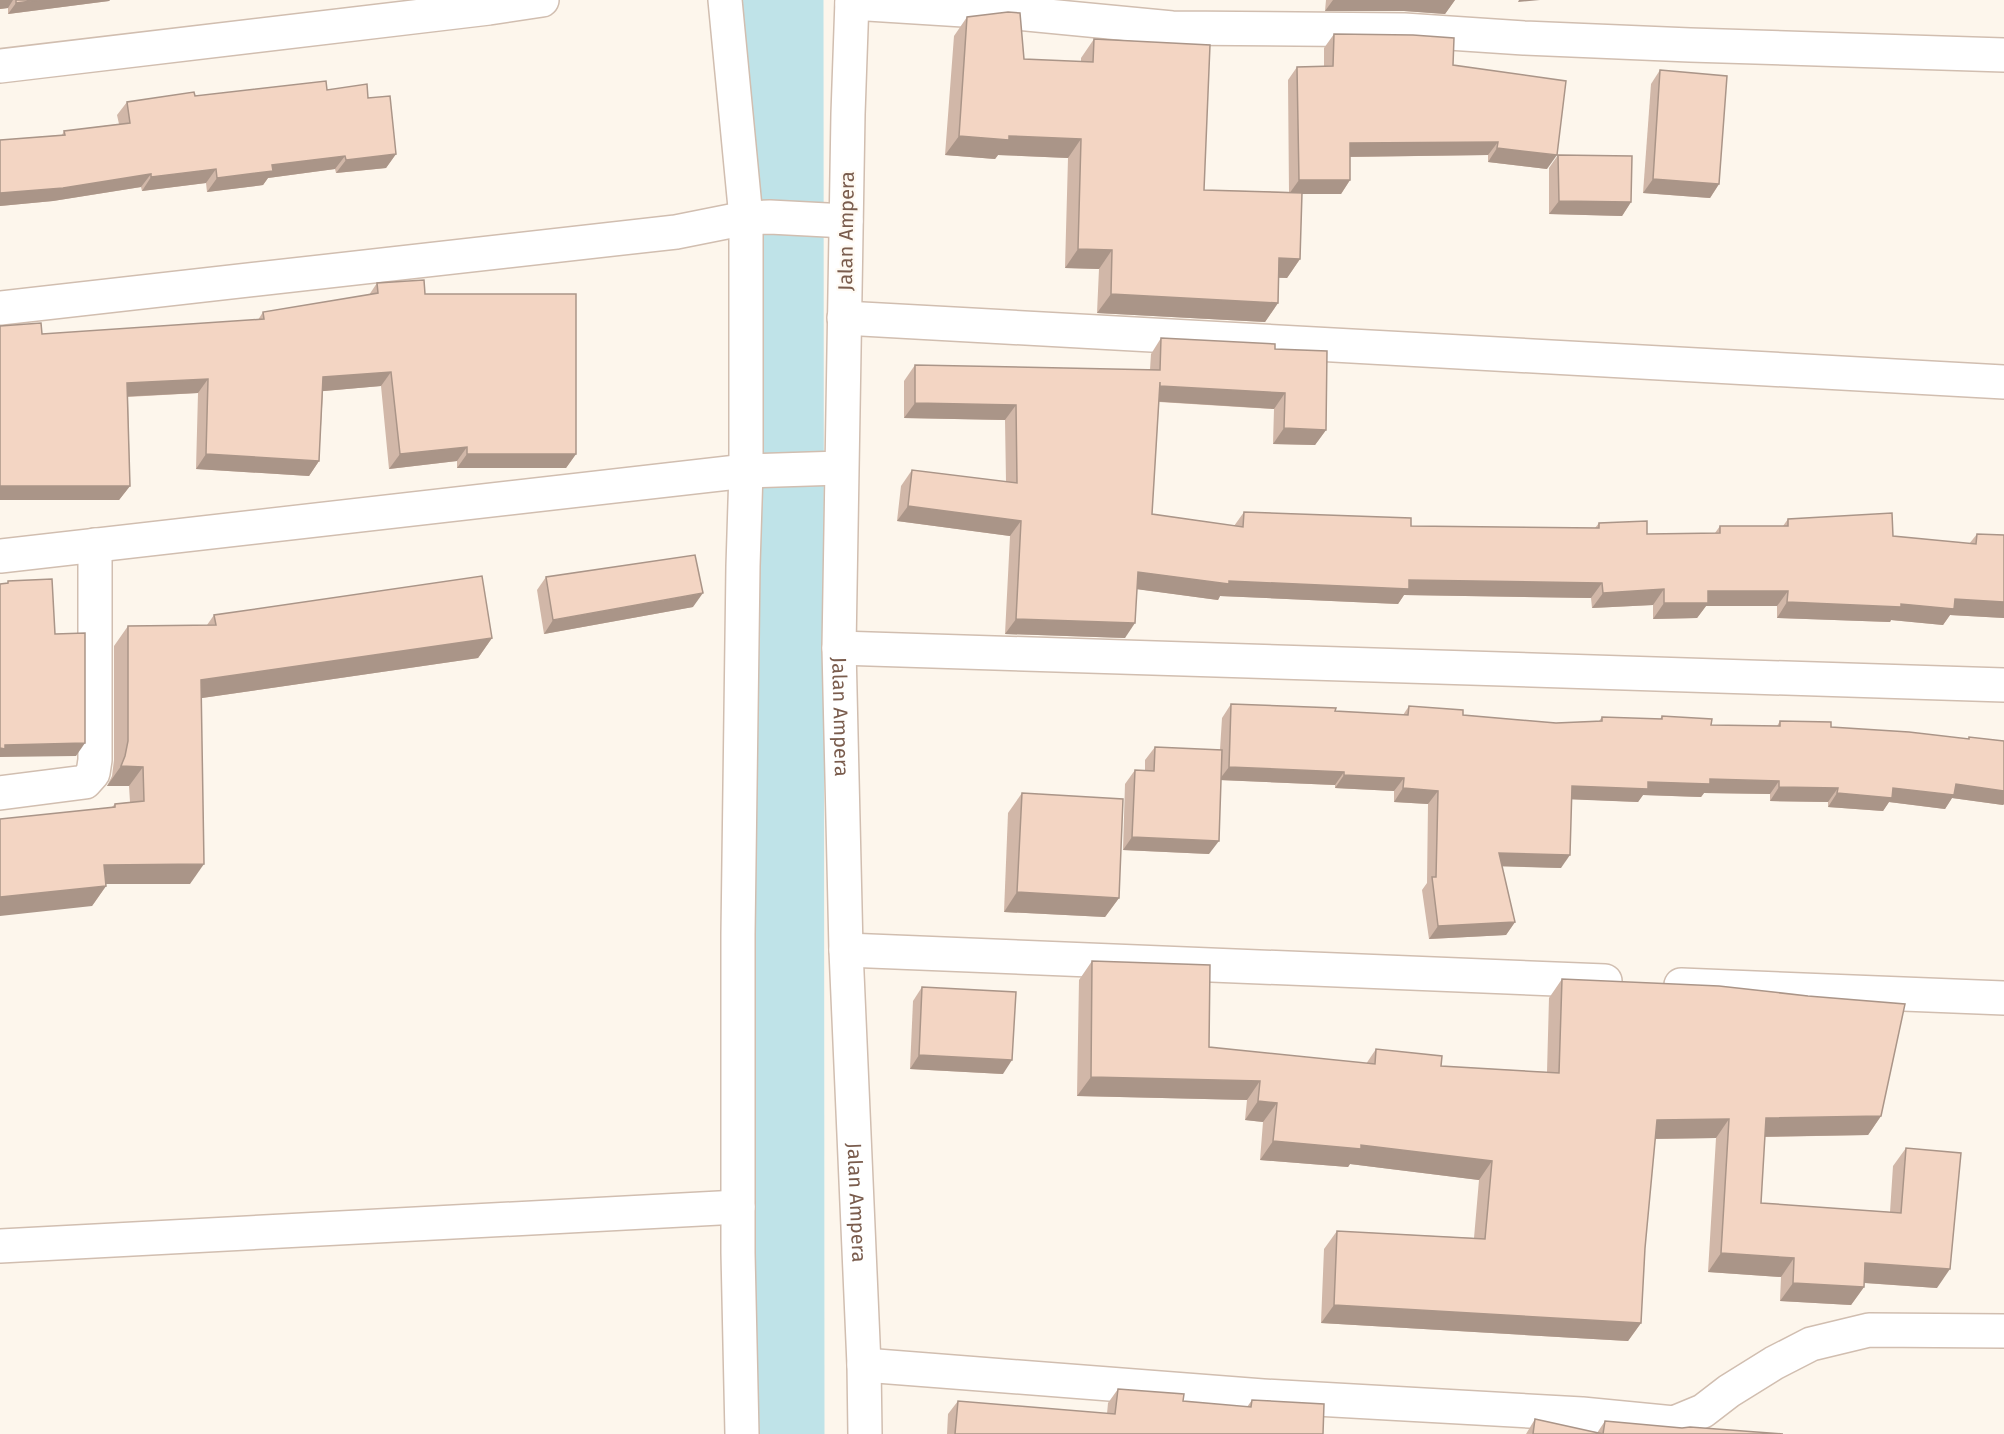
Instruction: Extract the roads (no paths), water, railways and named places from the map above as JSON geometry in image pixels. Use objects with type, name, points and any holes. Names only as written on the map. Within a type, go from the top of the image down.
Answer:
[{"type":"street","points":[[0,66],[477,10],[543,0]]},
{"type":"street","points":[[725,0],[758,218],[753,471],[738,934],[738,1207],[742,1434]]},
{"type":"street","points":[[852,1],[1172,28],[1404,30],[1678,45],[2004,55]]},
{"type":"street","name":"Jalan Ampera","points":[[852,1],[832,220],[844,318],[839,648],[846,950],[865,1434]]},
{"type":"street","points":[[0,308],[676,232],[758,218],[832,220]]},
{"type":"street","points":[[844,318],[2004,382]]},
{"type":"street","points":[[0,556],[753,471],[841,468]]},
{"type":"street","points":[[0,793],[86,782],[93,773],[95,760],[95,544]]},
{"type":"street","points":[[839,648],[2004,685]]},
{"type":"street","points":[[846,950],[2004,998]]},
{"type":"street","points":[[0,1246],[738,1207]]},
{"type":"street","points":[[864,1365],[1263,1396],[1537,1411],[1674,1422],[1703,1412],[1729,1391],[1774,1363],[1811,1344],[1869,1330],[2004,1331]]},
{"type":"waterway","points":[[783,0],[784,1434]]}]
